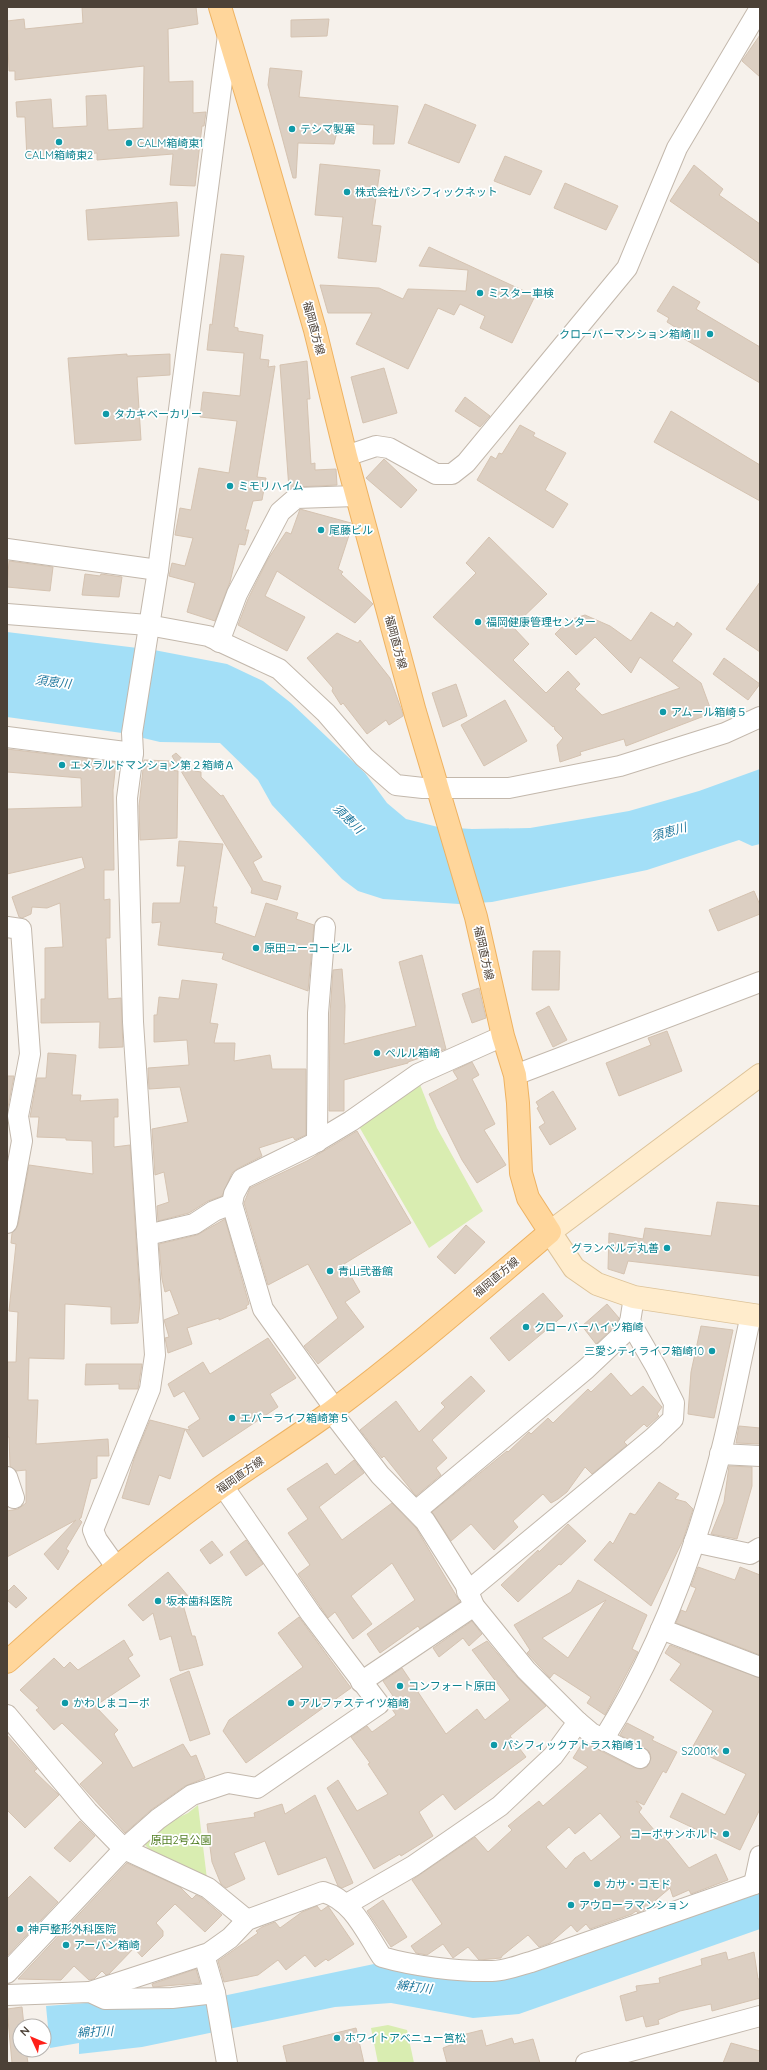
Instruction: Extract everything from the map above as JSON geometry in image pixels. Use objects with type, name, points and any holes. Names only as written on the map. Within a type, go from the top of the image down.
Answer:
[{"type":"main road","name":"福岡直方線","points":[[7,1662],[64,1610],[117,1568],[223,1486],[333,1410],[455,1312],[550,1232],[528,1198],[522,1173],[515,1075],[504,1036],[476,917],[415,712],[356,496],[315,330],[220,7]]},
{"type":"street","points":[[346,456],[376,446],[389,448],[436,474],[452,474],[466,463],[627,268],[677,148],[760,8]]},
{"type":"street","points":[[117,1568],[97,1540],[93,1530],[150,1388],[155,1355],[133,1022],[127,798],[132,753],[132,733],[148,625],[158,570],[228,35]]},
{"type":"street","points":[[220,642],[238,594],[280,512],[296,498],[356,496]]},
{"type":"street","points":[[7,549],[158,570]]},
{"type":"street","points":[[7,614],[148,625],[208,636],[279,669],[326,713],[364,757],[396,785],[423,788],[440,796],[509,788],[620,766],[725,733],[760,717]]},
{"type":"street","points":[[7,737],[132,753]]},
{"type":"street","points":[[7,927],[21,929],[30,1054],[18,1116],[22,1141],[7,1223]]},
{"type":"street","points":[[317,1142],[318,1013],[325,927]]},
{"type":"street","points":[[515,1075],[760,982]]},
{"type":"street","points":[[504,1036],[418,1074],[351,1121],[317,1142],[242,1179],[234,1194],[232,1204],[263,1309],[380,1475],[425,1521],[465,1584],[470,1599],[526,1670],[578,1722],[591,1733],[640,1758]]},
{"type":"street","points":[[604,1740],[628,1700],[661,1629],[694,1542],[720,1454],[755,1315],[634,1297],[597,1284],[574,1268],[550,1232],[760,1076]]},
{"type":"street","points":[[147,1235],[194,1224],[214,1211],[232,1204]]},
{"type":"street","points":[[416,1511],[586,1369],[623,1334],[630,1322],[634,1297]]},
{"type":"street","points":[[361,1682],[470,1599],[673,1419],[674,1403],[656,1367],[630,1322]]},
{"type":"street","points":[[720,1454],[760,1456]]},
{"type":"street","points":[[7,1477],[14,1498]]},
{"type":"street","points":[[7,1973],[124,1849],[158,1819],[192,1795],[228,1783],[257,1788],[379,1704],[311,1614],[223,1486]]},
{"type":"street","points":[[694,1542],[750,1554],[760,1547]]},
{"type":"street","points":[[661,1629],[760,1667]]},
{"type":"street","points":[[7,1715],[88,1812],[124,1849],[208,1888],[247,1920]]},
{"type":"street","points":[[347,1904],[414,1866],[500,1806],[553,1756],[578,1722]]},
{"type":"street","points":[[7,1995],[90,1992],[204,1955],[230,1938],[247,1920],[323,1892],[334,1895],[347,1904],[382,1957],[399,1962],[466,1970],[494,1971],[531,1962],[757,1883],[760,1856]]},
{"type":"street","points":[[204,1955],[215,1993],[227,2062]]},
{"type":"street","points":[[90,1992],[105,1999],[172,1998],[215,1993]]},
{"type":"street","points":[[586,2063],[760,2016]]},
{"type":"green space","points":[[419,1082],[437,1128],[483,1211],[429,1248],[357,1123]]},
{"type":"green space","name":"原田2号公園","points":[[198,1805],[207,1879],[180,1864],[154,1854],[144,1844],[165,1824],[188,1813]]},
{"type":"green space","points":[[388,2025],[407,2030],[414,2063],[378,2063],[371,2028]]},
{"type":"water","name":"須恵川","points":[[7,632],[154,650],[227,664],[263,681],[291,703],[365,773],[387,803],[406,819],[438,827],[472,829],[530,828],[629,811],[699,791],[760,769],[760,844],[752,846],[739,840],[647,870],[492,902],[459,904],[383,899],[358,891],[342,879],[272,805],[258,780],[220,743],[160,742],[122,733],[7,717]]},
{"type":"water","name":"綿打川","points":[[760,1886],[760,1929],[519,2014],[473,2018],[391,2003],[335,2007],[142,2047],[79,2054],[79,2043],[52,2048],[52,2018],[47,2018],[46,2006],[99,2002],[194,2002],[374,1964],[490,1981]]},
{"type":"building","points":[[82,7],[196,7],[198,24],[168,29],[169,82],[193,81],[193,113],[206,112],[204,126],[202,126],[195,186],[170,185],[173,154],[97,160],[97,153],[27,159],[25,117],[17,117],[16,102],[51,99],[53,128],[87,126],[86,96],[106,95],[108,130],[143,128],[144,66],[15,80],[15,71],[9,71],[7,21],[24,19],[25,29],[83,23]]},
{"type":"building","points":[[329,19],[327,36],[291,37],[291,20]]},
{"type":"building","points":[[760,35],[760,77],[742,61]]},
{"type":"building","name":"テシマ製菓","points":[[270,68],[302,71],[299,97],[398,106],[394,144],[373,144],[374,125],[339,123],[334,144],[298,143],[296,178],[293,178],[268,85]]},
{"type":"building","points":[[425,104],[476,125],[459,163],[408,143]]},
{"type":"building","points":[[505,156],[542,171],[530,195],[494,181]]},
{"type":"building","name":"株式会社パシフィックネット","points":[[320,164],[380,170],[372,225],[381,226],[376,262],[338,258],[343,217],[315,215]]},
{"type":"building","points":[[694,165],[723,189],[719,195],[760,224],[760,264],[670,201]]},
{"type":"building","points":[[565,183],[618,206],[606,230],[554,208]]},
{"type":"building","points":[[177,202],[179,236],[88,240],[86,210]]},
{"type":"building","points":[[429,247],[535,296],[512,343],[480,328],[485,316],[460,304],[454,315],[438,308],[408,369],[356,344],[372,313],[328,313],[320,285],[379,288],[403,299],[408,289],[466,291],[468,270],[419,266]]},
{"type":"building","points":[[221,254],[244,256],[234,327],[238,328],[238,331],[263,335],[260,359],[269,360],[268,367],[275,366],[257,477],[266,478],[262,500],[253,501],[245,530],[249,530],[245,545],[239,544],[230,582],[215,621],[187,612],[195,583],[169,576],[172,563],[185,566],[193,538],[175,535],[180,508],[191,510],[199,468],[229,473],[237,421],[200,417],[203,392],[240,396],[244,353],[207,350],[210,324],[212,325]]},
{"type":"building","name":"クローバーマンション箱崎Ⅱ","points":[[673,286],[700,302],[696,309],[760,347],[760,383],[681,337],[683,332],[667,322],[669,318],[657,311]]},
{"type":"building","points":[[127,354],[127,356],[170,354],[170,375],[137,377],[141,440],[75,444],[68,358]]},
{"type":"building","points":[[307,361],[310,399],[307,399],[311,464],[315,463],[315,470],[336,469],[337,485],[296,487],[289,489],[280,365]]},
{"type":"building","points":[[384,368],[397,413],[363,423],[351,377]]},
{"type":"building","points":[[465,397],[490,416],[480,427],[455,411]]},
{"type":"building","points":[[671,411],[760,465],[760,501],[654,442]]},
{"type":"building","points":[[520,425],[535,433],[533,436],[566,453],[545,490],[568,504],[553,528],[477,480],[491,456],[496,459],[499,453],[502,454]]},
{"type":"building","points":[[384,459],[417,490],[401,508],[366,478]]},
{"type":"building","points":[[300,509],[351,523],[352,526],[338,569],[343,572],[341,574],[373,604],[355,623],[277,571],[265,596],[305,617],[287,651],[238,625],[248,599],[268,559],[286,532],[291,534]]},
{"type":"building","points":[[489,537],[547,594],[513,627],[529,644],[513,660],[546,693],[568,671],[580,684],[575,689],[602,715],[680,688],[640,657],[631,673],[595,637],[576,655],[555,634],[569,620],[585,615],[610,626],[631,641],[651,612],[674,627],[677,622],[692,634],[672,661],[701,683],[712,713],[626,746],[624,739],[580,752],[581,755],[560,762],[557,745],[563,738],[555,730],[554,726],[553,727],[433,617],[476,573],[466,563]]},
{"type":"building","points":[[9,561],[53,567],[50,591],[7,587]]},
{"type":"building","points":[[85,574],[100,576],[101,574],[122,577],[119,597],[82,595]]},
{"type":"building","points":[[760,582],[760,652],[726,629]]},
{"type":"building","points":[[337,633],[358,643],[360,640],[390,678],[403,716],[389,725],[386,720],[367,734],[343,703],[341,705],[332,691],[333,688],[307,658]]},
{"type":"building","points":[[724,658],[760,684],[748,700],[713,674]]},
{"type":"building","points":[[456,684],[467,716],[443,727],[432,693]]},
{"type":"building","points":[[505,700],[527,741],[484,766],[461,725]]},
{"type":"building","points":[[7,749],[116,762],[113,790],[114,870],[104,870],[104,900],[110,899],[110,938],[106,938],[108,999],[121,998],[123,1047],[99,1048],[100,1022],[41,1023],[41,999],[45,999],[45,948],[63,947],[60,903],[47,908],[32,907],[31,914],[22,918],[19,917],[12,897],[85,868],[82,857],[7,874],[7,809],[82,807],[81,778],[7,772]]},
{"type":"building","points":[[176,753],[195,771],[201,772],[201,777],[221,796],[223,795],[262,857],[253,862],[263,881],[281,886],[277,900],[251,893],[252,889],[172,756]]},
{"type":"building","points":[[144,760],[171,761],[170,770],[178,771],[177,838],[140,840],[139,806]]},
{"type":"building","points":[[179,841],[223,844],[213,907],[217,907],[215,923],[255,937],[266,903],[298,913],[296,919],[314,925],[308,991],[222,959],[224,953],[158,945],[161,922],[152,923],[153,903],[180,903],[185,866],[177,866]]},
{"type":"building","points":[[754,891],[760,905],[760,914],[718,931],[709,910]]},
{"type":"building","points":[[533,951],[560,951],[559,990],[532,990]]},
{"type":"building","points":[[422,955],[446,1049],[408,1063],[344,1080],[344,1111],[329,1111],[330,1014],[333,970],[342,969],[345,1006],[344,1044],[416,1026],[399,962]]},
{"type":"building","points":[[182,980],[217,984],[210,1023],[218,1024],[214,1043],[235,1043],[234,1061],[270,1055],[272,1069],[306,1069],[306,1135],[295,1140],[293,1137],[259,1148],[262,1156],[232,1173],[222,1196],[208,1201],[189,1213],[158,1221],[157,1206],[169,1202],[164,1172],[155,1175],[152,1129],[188,1122],[180,1087],[149,1089],[148,1068],[189,1065],[187,1040],[154,1042],[154,1015],[157,1015],[159,997],[179,999]]},
{"type":"building","points":[[479,988],[486,1018],[472,1023],[462,994]]},
{"type":"building","points":[[549,1006],[567,1040],[553,1047],[536,1013]]},
{"type":"building","points":[[667,1031],[682,1071],[619,1096],[606,1063],[651,1045],[648,1038]]},
{"type":"building","points":[[48,1053],[76,1055],[72,1095],[81,1095],[80,1101],[118,1099],[118,1117],[114,1117],[114,1147],[130,1145],[140,1303],[138,1323],[111,1324],[111,1307],[65,1304],[64,1359],[29,1358],[28,1400],[38,1400],[36,1444],[108,1439],[109,1456],[97,1456],[97,1478],[91,1479],[81,1518],[79,1519],[82,1522],[66,1549],[69,1551],[58,1570],[44,1554],[76,1520],[7,1557],[7,1511],[18,1509],[26,1503],[26,1470],[16,1471],[10,1466],[9,1437],[7,1437],[7,1362],[16,1362],[18,1312],[9,1311],[16,1244],[11,1243],[12,1233],[18,1225],[29,1165],[93,1174],[92,1141],[37,1137],[39,1117],[30,1117],[37,1078],[46,1078]]},
{"type":"building","points":[[472,1062],[479,1075],[472,1079],[495,1124],[484,1130],[506,1165],[477,1183],[462,1160],[429,1094],[458,1079],[453,1071]]},
{"type":"building","points":[[7,1076],[14,1076],[7,1112]]},
{"type":"building","points":[[553,1091],[576,1129],[550,1145],[539,1127],[545,1123],[537,1108],[539,1107],[536,1102]]},
{"type":"building","points":[[357,1131],[411,1223],[344,1264],[360,1292],[345,1302],[364,1327],[318,1364],[304,1346],[338,1318],[308,1264],[268,1285],[244,1203],[250,1188],[307,1161]]},
{"type":"building","points":[[717,1202],[760,1206],[760,1276],[628,1261],[624,1274],[608,1269],[609,1233],[643,1239],[645,1228],[711,1236]]},
{"type":"building","points":[[225,1219],[249,1304],[246,1306],[247,1308],[219,1320],[219,1318],[187,1328],[192,1344],[168,1353],[165,1338],[169,1337],[164,1320],[179,1314],[170,1290],[165,1292],[162,1279],[159,1244],[197,1235]]},
{"type":"building","points":[[466,1225],[485,1242],[455,1274],[437,1257]]},
{"type":"building","name":"クローバーハイツ箱崎","points":[[543,1293],[563,1316],[509,1361],[490,1338]]},
{"type":"building","points":[[607,1304],[619,1318],[614,1327],[596,1344],[582,1326]]},
{"type":"building","name":"三愛シティライフ箱崎10","points":[[701,1326],[733,1330],[714,1418],[688,1414],[691,1372]]},
{"type":"building","points":[[268,1338],[296,1378],[270,1394],[278,1407],[203,1457],[185,1429],[190,1430],[188,1427],[200,1419],[184,1391],[174,1397],[168,1384],[203,1362],[210,1374]]},
{"type":"building","points":[[86,1364],[142,1364],[138,1389],[119,1389],[119,1384],[85,1385]]},
{"type":"building","points":[[611,1373],[631,1396],[643,1386],[662,1407],[657,1414],[659,1416],[647,1427],[644,1424],[624,1442],[627,1445],[592,1474],[585,1467],[567,1492],[558,1499],[551,1503],[543,1494],[513,1521],[518,1527],[494,1550],[471,1524],[451,1541],[432,1512],[507,1451],[508,1452],[529,1432],[531,1434],[548,1418],[553,1423],[588,1389],[591,1392]]},
{"type":"building","points":[[471,1376],[485,1391],[432,1440],[447,1458],[436,1468],[441,1475],[416,1496],[384,1456],[382,1458],[360,1430],[396,1401],[419,1432],[445,1407],[441,1403]]},
{"type":"building","points":[[150,1420],[185,1429],[170,1479],[159,1475],[149,1505],[122,1498],[135,1456]]},
{"type":"building","points":[[739,1426],[760,1428],[760,1444],[736,1443]]},
{"type":"building","points":[[354,1460],[364,1473],[319,1507],[342,1540],[392,1503],[416,1528],[460,1602],[420,1629],[418,1626],[380,1653],[367,1634],[415,1600],[392,1563],[351,1596],[372,1624],[353,1639],[335,1612],[328,1618],[298,1574],[310,1565],[288,1533],[308,1519],[287,1489],[327,1463],[335,1475]]},
{"type":"building","points":[[729,1466],[752,1467],[752,1486],[737,1539],[711,1534],[724,1502]]},
{"type":"building","points":[[659,1482],[679,1494],[675,1499],[686,1502],[693,1509],[683,1540],[651,1606],[594,1560],[610,1541],[613,1544],[630,1513],[635,1515]]},
{"type":"building","points":[[568,1524],[586,1541],[518,1602],[501,1585]]},
{"type":"building","points":[[246,1540],[263,1564],[246,1576],[230,1552]]},
{"type":"building","points":[[212,1541],[223,1555],[210,1564],[200,1550]]},
{"type":"building","points":[[698,1567],[735,1580],[740,1567],[760,1575],[760,1655],[676,1623],[681,1610],[686,1612],[696,1588],[691,1586]]},
{"type":"building","points":[[168,1572],[188,1596],[182,1601],[192,1636],[195,1636],[203,1665],[180,1671],[171,1636],[160,1640],[153,1613],[143,1621],[128,1605]]},
{"type":"building","points":[[578,1580],[647,1615],[632,1649],[638,1652],[605,1715],[587,1703],[591,1697],[554,1673],[550,1678],[527,1653],[530,1650],[514,1625],[571,1592]],"holes":[[[606,1600],[568,1658],[542,1638]]]},
{"type":"building","points":[[14,1585],[27,1598],[16,1608],[7,1600],[7,1592]]},
{"type":"building","name":"アルファステイツ箱崎","points":[[299,1617],[351,1688],[246,1763],[223,1731],[229,1720],[303,1667],[278,1633]]},
{"type":"building","points":[[472,1621],[482,1634],[469,1646],[463,1638],[439,1657],[433,1648]]},
{"type":"building","points":[[124,1640],[133,1655],[128,1658],[140,1676],[95,1706],[118,1730],[114,1734],[133,1768],[183,1744],[191,1757],[196,1755],[205,1778],[185,1786],[151,1810],[125,1833],[80,1784],[103,1763],[62,1723],[54,1730],[36,1710],[39,1708],[20,1690],[54,1658],[64,1668],[70,1662],[78,1670]]},
{"type":"building","points":[[487,1641],[517,1677],[546,1706],[510,1736],[526,1757],[455,1810],[443,1794],[419,1812],[433,1836],[401,1856],[400,1854],[374,1869],[327,1788],[338,1780],[357,1811],[388,1794],[368,1764],[370,1763],[351,1737],[367,1726],[372,1732],[396,1715],[390,1706],[389,1699],[393,1696],[383,1681],[402,1668],[446,1734],[477,1709],[485,1720],[510,1700],[472,1650]]},
{"type":"building","points":[[670,1645],[760,1678],[760,1809],[740,1850],[670,1817],[682,1793],[725,1815],[746,1774],[692,1748],[713,1711],[670,1680],[681,1664],[665,1653]]},
{"type":"building","points":[[189,1671],[210,1734],[190,1741],[170,1679]]},
{"type":"building","points":[[627,1723],[654,1737],[652,1740],[677,1752],[666,1773],[663,1771],[644,1805],[636,1801],[642,1808],[639,1812],[660,1837],[661,1833],[689,1868],[716,1854],[728,1880],[691,1894],[689,1890],[673,1897],[670,1888],[644,1910],[638,1913],[636,1911],[632,1914],[590,1929],[586,1924],[577,1932],[571,1925],[550,1943],[539,1947],[528,1935],[501,1958],[479,1960],[468,1947],[453,1958],[443,1944],[427,1955],[416,1953],[411,1946],[442,1924],[412,1880],[475,1837],[488,1852],[512,1830],[508,1826],[539,1801],[543,1806],[588,1767],[573,1758],[583,1742],[635,1768],[641,1769],[647,1767],[651,1758],[649,1751],[620,1735]],"holes":[[[600,1813],[621,1837],[591,1861],[584,1852],[575,1858],[566,1869],[546,1847],[569,1827],[575,1834]]]},
{"type":"building","points":[[7,1735],[37,1769],[34,1771],[59,1795],[25,1828],[7,1810]]},
{"type":"building","points":[[315,1795],[353,1883],[342,1888],[338,1886],[326,1857],[278,1875],[265,1841],[234,1853],[245,1879],[226,1888],[221,1884],[212,1862],[207,1824],[255,1817],[254,1813],[282,1804],[285,1814]]},
{"type":"building","points":[[80,1821],[95,1836],[70,1862],[54,1848]]},
{"type":"building","points":[[127,1863],[180,1887],[192,1899],[196,1895],[202,1898],[222,1915],[205,1932],[175,1904],[156,1923],[163,1931],[163,1936],[142,1957],[134,1948],[109,1974],[106,1975],[102,1971],[94,1979],[89,1980],[74,1966],[61,1980],[18,1979]]},
{"type":"building","name":"神戸整形外科医院","points":[[30,1876],[58,1902],[7,1956],[7,1899]]},
{"type":"building","points":[[383,1900],[407,1937],[391,1947],[367,1911]]},
{"type":"building","points":[[317,1906],[321,1911],[328,1906],[354,1944],[328,1961],[326,1959],[315,1967],[305,1955],[286,1970],[278,1960],[258,1975],[224,1982],[218,1961],[258,1933],[256,1931],[262,1927],[275,1922],[280,1928],[302,1912]]},
{"type":"building","points":[[726,1952],[728,1960],[754,1952],[758,1979],[760,1979],[760,1998],[712,2011],[711,2004],[680,2011],[658,2020],[659,2024],[646,2027],[643,2016],[626,2021],[620,1996],[637,1991],[636,1986],[660,1983],[659,1978],[702,1965],[701,1959]]},
{"type":"building","points":[[196,1969],[200,1983],[153,1987],[152,1984]]},
{"type":"building","points":[[22,2007],[23,2018],[12,2018],[12,2058],[27,2058],[28,2063],[12,2063],[7,2009]]},
{"type":"building","name":"ホワイトアベニュー筥松","points":[[356,2028],[364,2063],[287,2063],[283,2046]]},
{"type":"building","points":[[482,2030],[486,2046],[512,2038],[514,2044],[533,2039],[540,2063],[447,2063],[443,2048],[463,2040],[462,2035]]},
{"type":"building","points":[[731,2043],[760,2051],[760,2063],[723,2063]]},
{"type":"place","name":"テシマ製菓","points":[[292,129]]},
{"type":"place","name":"CALM箱崎東2","points":[[59,142]]},
{"type":"place","name":"CALM箱崎東1","points":[[129,143]]},
{"type":"place","name":"株式会社パシフィックネット","points":[[347,192]]},
{"type":"place","name":"ミスター車検","points":[[480,293]]},
{"type":"place","name":"クローバーマンション箱崎Ⅱ","points":[[710,334]]},
{"type":"place","name":"タカキベーカリー","points":[[106,414]]},
{"type":"place","name":"ミモリハイム","points":[[230,486]]},
{"type":"place","name":"尾藤ビル","points":[[321,530]]},
{"type":"place","name":"福岡健康管理センター","points":[[478,622]]},
{"type":"place","name":"アムール箱崎５","points":[[663,712]]},
{"type":"place","name":"エメラルドマンション第２箱崎Ａ","points":[[62,765]]},
{"type":"place","name":"原田ユーコービル","points":[[256,948]]},
{"type":"place","name":"ペルル箱崎","points":[[377,1053]]},
{"type":"place","name":"グランベルデ丸善","points":[[667,1248]]},
{"type":"place","name":"青山弐番館","points":[[330,1271]]},
{"type":"place","name":"クローバーハイツ箱崎","points":[[526,1327]]},
{"type":"place","name":"三愛シティライフ箱崎10","points":[[712,1351]]},
{"type":"place","name":"エバーライフ箱崎第５","points":[[232,1418]]},
{"type":"place","name":"坂本歯科医院","points":[[158,1601]]},
{"type":"place","name":"コンフォート原田","points":[[400,1686]]},
{"type":"place","name":"かわしまコーポ","points":[[65,1703]]},
{"type":"place","name":"アルファステイツ箱崎","points":[[291,1703]]},
{"type":"place","name":"パシフィックアトラス箱崎１","points":[[494,1745]]},
{"type":"place","name":"S2001K","points":[[726,1751]]},
{"type":"place","name":"コーポサンホルト","points":[[726,1834]]},
{"type":"place","name":"カサ・コモド","points":[[597,1884]]},
{"type":"place","name":"アウローラマンション","points":[[571,1905]]},
{"type":"place","name":"神戸整形外科医院","points":[[20,1929]]},
{"type":"place","name":"アーバン箱崎","points":[[66,1945]]},
{"type":"place","name":"ホワイトアベニュー筥松","points":[[337,2038]]}]
